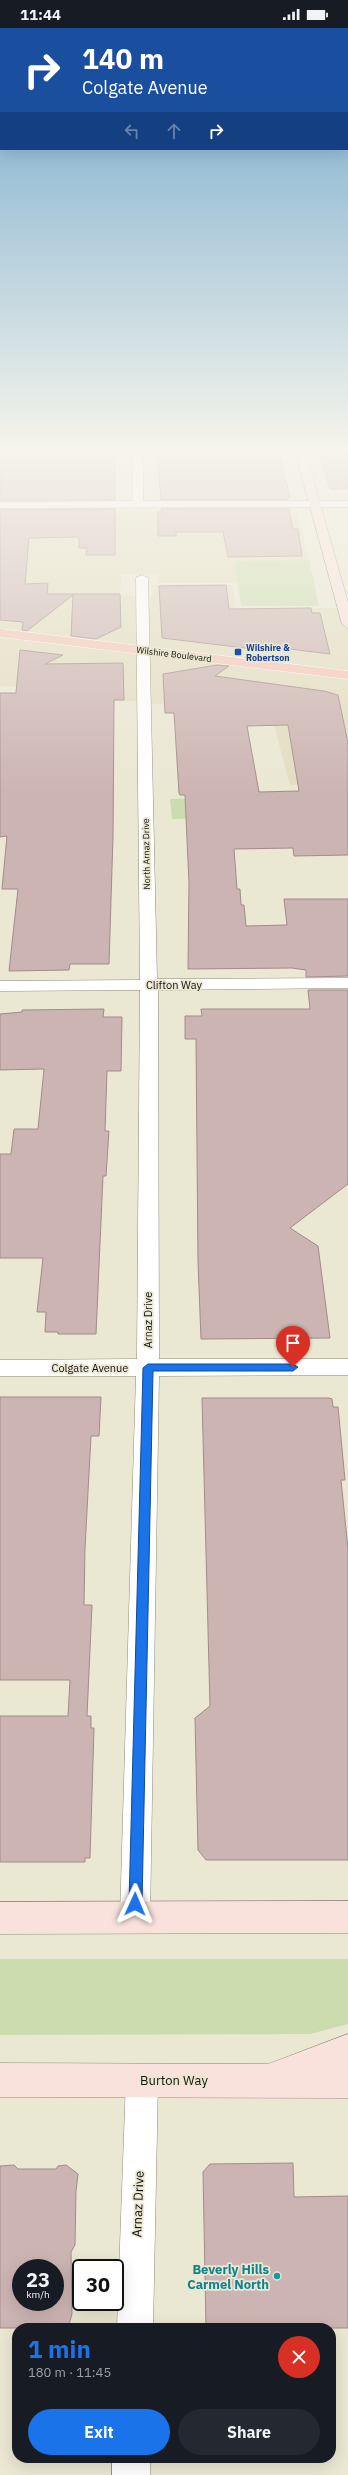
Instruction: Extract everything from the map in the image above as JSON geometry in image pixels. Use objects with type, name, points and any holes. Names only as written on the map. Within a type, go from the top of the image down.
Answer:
[{"type":"main road","points":[[332,565],[348,624]]},
{"type":"main road","name":"Wilshire Boulevard","points":[[0,633],[348,675]]},
{"type":"main road","points":[[0,1918],[348,1917]]},
{"type":"main road","points":[[266,2080],[348,2051]]},
{"type":"main road","name":"Burton Way","points":[[0,2080],[266,2080],[348,2082]]},
{"type":"street","name":"North Arnaz Drive","points":[[142,578],[149,1057]]},
{"type":"street","name":"Clifton Way","points":[[0,986],[348,983]]},
{"type":"street","name":"Arnaz Drive","points":[[135,1918],[148,1368],[149,1057]]},
{"type":"street","name":"Colgate Avenue","points":[[0,1368],[348,1367]]},
{"type":"street","name":"Arnaz Drive","points":[[134,2323],[142,2080]]},
{"type":"street","points":[[131,2463],[131,2475]]},
{"type":"shaded area","points":[[17,565],[310,565],[319,606],[241,606],[237,583],[158,583],[158,574],[121,575],[120,594],[47,594],[48,583],[23,584]]},
{"type":"shaded area","points":[[152,585],[233,585],[235,608],[348,608],[348,783],[290,785],[272,718],[134,701],[59,701],[15,694],[16,687],[0,686],[0,595],[153,596]]},
{"type":"green space","points":[[236,565],[310,565],[319,606],[241,606]]},
{"type":"green space","points":[[266,797],[269,817],[172,819],[170,799]]},
{"type":"green space","points":[[0,1959],[348,1959],[348,2024],[310,2034],[0,2035]]},
{"type":"building","points":[[0,565],[27,565],[25,584],[48,583],[47,594],[120,594],[121,627],[96,639],[71,636],[73,595],[27,631],[22,630],[23,622],[0,620]]},
{"type":"building","points":[[226,585],[229,609],[311,608],[312,613],[320,613],[330,654],[258,645],[253,649],[162,638],[159,586]]},
{"type":"building","points":[[20,650],[63,655],[45,664],[123,663],[124,700],[114,700],[113,836],[109,964],[70,964],[69,970],[9,971],[18,889],[2,889],[7,836],[0,837],[0,693],[16,693]]},
{"type":"building","points":[[217,665],[229,666],[215,676],[324,691],[338,695],[348,743],[348,855],[294,856],[293,848],[234,849],[237,889],[240,889],[241,905],[244,905],[246,926],[287,925],[284,899],[348,899],[348,976],[306,977],[306,970],[292,968],[188,969],[189,883],[185,795],[180,795],[179,793],[174,713],[165,713],[163,674]],"holes":[[[288,725],[299,791],[259,792],[247,726]]]},
{"type":"building","points":[[308,990],[348,990],[348,1184],[290,1228],[318,1246],[330,1338],[201,1339],[198,1261],[196,1039],[185,1039],[185,1016],[202,1016],[201,1009],[310,1009]]},
{"type":"building","points":[[104,1009],[103,1017],[122,1017],[121,1071],[107,1071],[105,1131],[109,1131],[106,1176],[103,1176],[96,1334],[58,1334],[58,1332],[45,1332],[46,1312],[37,1312],[43,1258],[0,1258],[0,1154],[11,1154],[14,1129],[38,1129],[44,1069],[0,1070],[0,1014],[22,1012],[22,1010]]},
{"type":"building","points":[[0,1397],[101,1397],[99,1436],[91,1436],[85,1548],[84,1605],[92,1605],[87,1716],[91,1716],[91,1728],[94,1728],[90,1858],[85,1858],[85,1862],[0,1862],[0,1716],[68,1716],[70,1680],[0,1680]]},
{"type":"building","points":[[202,1398],[329,1398],[332,1399],[333,1407],[338,1407],[345,1480],[341,1480],[348,1549],[348,1860],[206,1860],[198,1850],[195,1718],[210,1706]]},
{"type":"building","name":"Beverly Hills Carmel North","points":[[293,2163],[294,2197],[348,2196],[348,2328],[336,2328],[336,2323],[206,2323],[203,2172],[210,2164]]},
{"type":"building","points":[[14,2165],[18,2169],[56,2169],[58,2166],[66,2165],[78,2174],[76,2191],[75,2245],[71,2252],[72,2314],[69,2323],[12,2323],[12,2328],[0,2328],[0,2166]]},
{"type":"place","name":"Wilshire & Robertson","points":[[238,652]]},
{"type":"place","name":"Beverly Hills Carmel North","points":[[277,2276]]},
{"type":"route","points":[[135,1904],[148,1368],[293,1367]]}]
